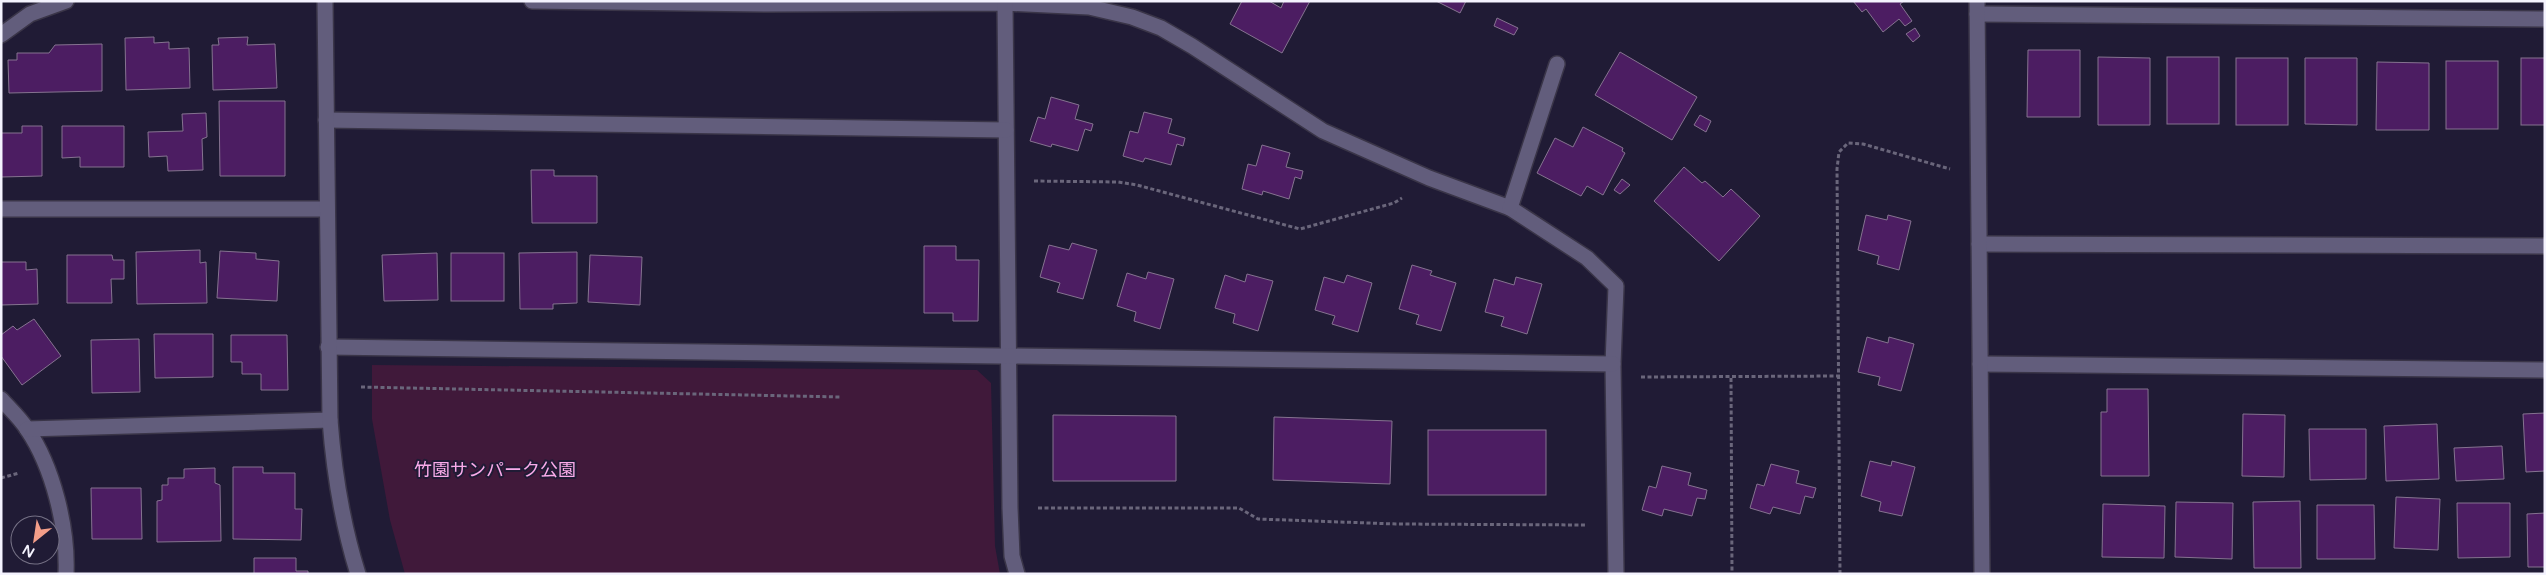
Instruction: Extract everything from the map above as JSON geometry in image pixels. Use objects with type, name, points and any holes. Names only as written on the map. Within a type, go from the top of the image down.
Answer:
[{"type":"street","points":[[1,35],[30,14],[66,1]]},
{"type":"street","points":[[325,1],[330,420],[334,473],[343,522],[358,574]]},
{"type":"street","points":[[532,1],[1006,3],[1089,7],[1132,17],[1161,28],[1323,131],[1429,178],[1510,208],[1587,258],[1616,286],[1613,370],[1616,574]]},
{"type":"street","points":[[1006,3],[1010,508],[1012,556],[1017,574]]},
{"type":"street","points":[[1982,574],[1977,8],[2545,19]]},
{"type":"street","points":[[1510,208],[1557,64]]},
{"type":"street","points":[[326,120],[1006,130]]},
{"type":"street","points":[[1,208],[327,209]]},
{"type":"street","points":[[1979,244],[2545,246]]},
{"type":"street","points":[[328,347],[1008,356],[1613,370]]},
{"type":"street","points":[[1980,364],[2545,370]]},
{"type":"street","points":[[1,399],[27,429],[46,466],[63,524],[66,574]]},
{"type":"street","points":[[27,429],[330,420]]},
{"type":"path","points":[[1840,574],[1837,169],[1839,152],[1848,143],[1863,144],[1951,169]]},
{"type":"path","points":[[1006,181],[1118,182],[1137,185],[1300,229],[1394,204],[1429,178]]},
{"type":"path","points":[[1613,370],[1731,378],[1840,376]]},
{"type":"path","points":[[1731,378],[1732,574]]},
{"type":"path","points":[[361,387],[841,397]]},
{"type":"path","points":[[1010,508],[1239,508],[1258,519],[1396,524],[1616,525]]},
{"type":"green space","name":"竹園サンパーク公園","points":[[372,365],[977,370],[991,383],[995,546],[1000,574],[405,574],[390,520],[372,419]]},
{"type":"building","points":[[1242,1],[1269,1],[1281,8],[1284,1],[1310,1],[1282,53],[1230,24]]},
{"type":"building","points":[[1436,1],[1466,1],[1460,13]]},
{"type":"building","points":[[1853,1],[1904,1],[1900,4],[1912,21],[1905,26],[1899,19],[1883,32],[1866,9],[1862,12]]},
{"type":"building","points":[[1497,18],[1518,28],[1514,35],[1494,26]]},
{"type":"building","points":[[1915,28],[1920,36],[1913,42],[1906,34]]},
{"type":"building","points":[[154,37],[154,43],[169,42],[169,49],[189,48],[190,88],[126,90],[125,38]]},
{"type":"building","points":[[248,37],[247,45],[275,44],[277,88],[213,90],[212,45],[219,45],[218,38]]},
{"type":"building","points":[[102,44],[102,91],[9,93],[8,60],[17,60],[17,53],[49,53],[55,45]]},
{"type":"building","points":[[2028,50],[2080,50],[2080,117],[2027,117]]},
{"type":"building","points":[[1620,52],[1697,97],[1672,140],[1595,95]]},
{"type":"building","points":[[2098,57],[2150,58],[2150,125],[2098,125]]},
{"type":"building","points":[[2167,57],[2219,57],[2219,124],[2167,124]]},
{"type":"building","points":[[2236,58],[2288,58],[2288,125],[2236,125]]},
{"type":"building","points":[[2305,58],[2357,58],[2357,125],[2305,124]]},
{"type":"building","points":[[2521,58],[2545,58],[2545,125],[2521,125]]},
{"type":"building","points":[[2446,61],[2498,61],[2498,129],[2446,129]]},
{"type":"building","points":[[2377,62],[2429,63],[2429,130],[2376,130]]},
{"type":"building","points":[[1051,97],[1079,105],[1075,119],[1093,124],[1091,131],[1085,129],[1078,151],[1052,144],[1051,147],[1030,141],[1038,117],[1045,119]]},
{"type":"building","points":[[219,101],[285,101],[285,176],[220,176]]},
{"type":"building","points":[[1144,112],[1172,119],[1168,133],[1185,138],[1183,146],[1177,144],[1171,165],[1145,158],[1143,162],[1123,156],[1130,131],[1138,133]]},
{"type":"building","points":[[206,113],[207,137],[202,139],[203,170],[168,171],[167,156],[149,157],[148,132],[183,131],[182,114]]},
{"type":"building","points":[[1700,115],[1711,121],[1706,132],[1694,125]]},
{"type":"building","points":[[22,126],[42,126],[42,176],[1,177],[1,133],[22,133]]},
{"type":"building","points":[[62,126],[124,126],[124,167],[80,167],[80,157],[62,158]]},
{"type":"building","points":[[1583,127],[1623,148],[1622,151],[1625,153],[1603,195],[1587,186],[1581,196],[1537,173],[1555,138],[1573,147]]},
{"type":"building","points":[[1262,145],[1290,153],[1286,167],[1303,171],[1301,179],[1295,177],[1289,199],[1263,191],[1262,195],[1242,189],[1248,164],[1256,166]]},
{"type":"building","points":[[1684,167],[1702,183],[1705,181],[1723,197],[1731,189],[1760,216],[1719,261],[1654,201]]},
{"type":"building","points":[[531,170],[554,170],[554,176],[597,176],[597,223],[532,223]]},
{"type":"building","points":[[1622,179],[1630,185],[1620,194],[1614,190]]},
{"type":"building","points":[[1866,215],[1887,220],[1888,215],[1911,221],[1899,270],[1877,264],[1879,256],[1858,250]]},
{"type":"building","points":[[1072,243],[1097,250],[1083,299],[1057,292],[1060,283],[1040,277],[1049,245],[1069,250]]},
{"type":"building","points":[[924,246],[956,246],[956,260],[979,260],[978,321],[953,321],[953,313],[924,313]]},
{"type":"building","points":[[200,250],[200,263],[206,262],[207,303],[137,304],[136,252]]},
{"type":"building","points":[[220,251],[256,253],[256,259],[279,261],[277,301],[217,298]]},
{"type":"building","points":[[577,252],[577,303],[553,304],[553,309],[520,309],[519,253]]},
{"type":"building","points":[[437,253],[438,300],[384,301],[382,255]]},
{"type":"building","points":[[451,253],[504,253],[504,301],[451,301]]},
{"type":"building","points":[[67,255],[112,255],[113,260],[124,260],[124,279],[111,279],[112,303],[67,303]]},
{"type":"building","points":[[590,255],[642,257],[640,305],[588,302]]},
{"type":"building","points":[[1,262],[26,262],[26,270],[37,269],[38,304],[1,305]]},
{"type":"building","points":[[1412,265],[1432,271],[1430,275],[1456,283],[1441,331],[1416,324],[1419,315],[1399,309]]},
{"type":"building","points":[[1148,272],[1174,279],[1160,329],[1134,321],[1136,312],[1117,306],[1127,273],[1146,279]]},
{"type":"building","points":[[1247,274],[1273,281],[1258,331],[1233,323],[1235,314],[1215,308],[1225,275],[1245,282]]},
{"type":"building","points":[[1347,275],[1372,283],[1358,332],[1332,324],[1335,316],[1315,310],[1324,277],[1344,283]]},
{"type":"building","points":[[1516,277],[1542,284],[1527,334],[1501,326],[1504,317],[1485,312],[1494,279],[1514,285]]},
{"type":"building","points":[[34,319],[61,356],[22,385],[1,356],[1,335],[13,326],[17,330]]},
{"type":"building","points":[[154,334],[213,334],[213,377],[155,378]]},
{"type":"building","points":[[231,335],[287,335],[288,390],[261,390],[261,374],[242,374],[242,362],[231,362]]},
{"type":"building","points":[[1867,337],[1888,343],[1889,337],[1914,344],[1901,391],[1878,385],[1880,377],[1858,372]]},
{"type":"building","points":[[139,339],[140,392],[92,393],[91,340]]},
{"type":"building","points":[[2107,389],[2148,389],[2149,476],[2101,476],[2101,412],[2107,412]]},
{"type":"building","points":[[2545,413],[2545,471],[2526,472],[2523,414]]},
{"type":"building","points":[[2243,414],[2285,415],[2284,477],[2242,476]]},
{"type":"building","points":[[1053,415],[1176,416],[1176,481],[1053,481]]},
{"type":"building","points":[[1274,417],[1392,421],[1390,484],[1273,480]]},
{"type":"building","points":[[2437,424],[2439,479],[2386,481],[2384,426]]},
{"type":"building","points":[[2309,429],[2366,429],[2366,479],[2310,480]]},
{"type":"building","points":[[1428,430],[1546,430],[1546,495],[1428,495]]},
{"type":"building","points":[[2502,446],[2504,479],[2456,481],[2454,448]]},
{"type":"building","points":[[1870,461],[1891,466],[1892,461],[1915,467],[1902,516],[1879,511],[1881,502],[1861,496]]},
{"type":"building","points":[[1771,464],[1799,471],[1796,483],[1816,488],[1813,498],[1805,496],[1800,514],[1773,507],[1770,514],[1750,508],[1757,484],[1764,486]]},
{"type":"building","points":[[1662,466],[1691,473],[1688,485],[1707,490],[1705,499],[1697,498],[1692,516],[1664,509],[1662,516],[1642,510],[1649,486],[1656,488]]},
{"type":"building","points":[[233,467],[263,467],[263,473],[295,473],[295,509],[302,509],[301,540],[233,539]]},
{"type":"building","points":[[215,468],[215,483],[220,485],[221,541],[157,542],[157,501],[162,500],[162,485],[168,485],[168,478],[184,478],[184,469]]},
{"type":"building","points":[[91,488],[141,488],[142,539],[92,539]]},
{"type":"building","points":[[2396,497],[2440,499],[2438,550],[2394,548]]},
{"type":"building","points":[[2300,501],[2301,568],[2254,568],[2253,502]]},
{"type":"building","points":[[2176,502],[2233,503],[2232,559],[2175,557]]},
{"type":"building","points":[[2457,503],[2510,503],[2510,557],[2458,558]]},
{"type":"building","points":[[2103,504],[2165,506],[2164,558],[2102,557]]},
{"type":"building","points":[[2317,505],[2374,505],[2375,559],[2317,559]]},
{"type":"building","points":[[2545,513],[2545,567],[2528,567],[2527,514]]},
{"type":"building","points":[[254,558],[296,558],[296,571],[308,571],[308,574],[254,574]]}]
